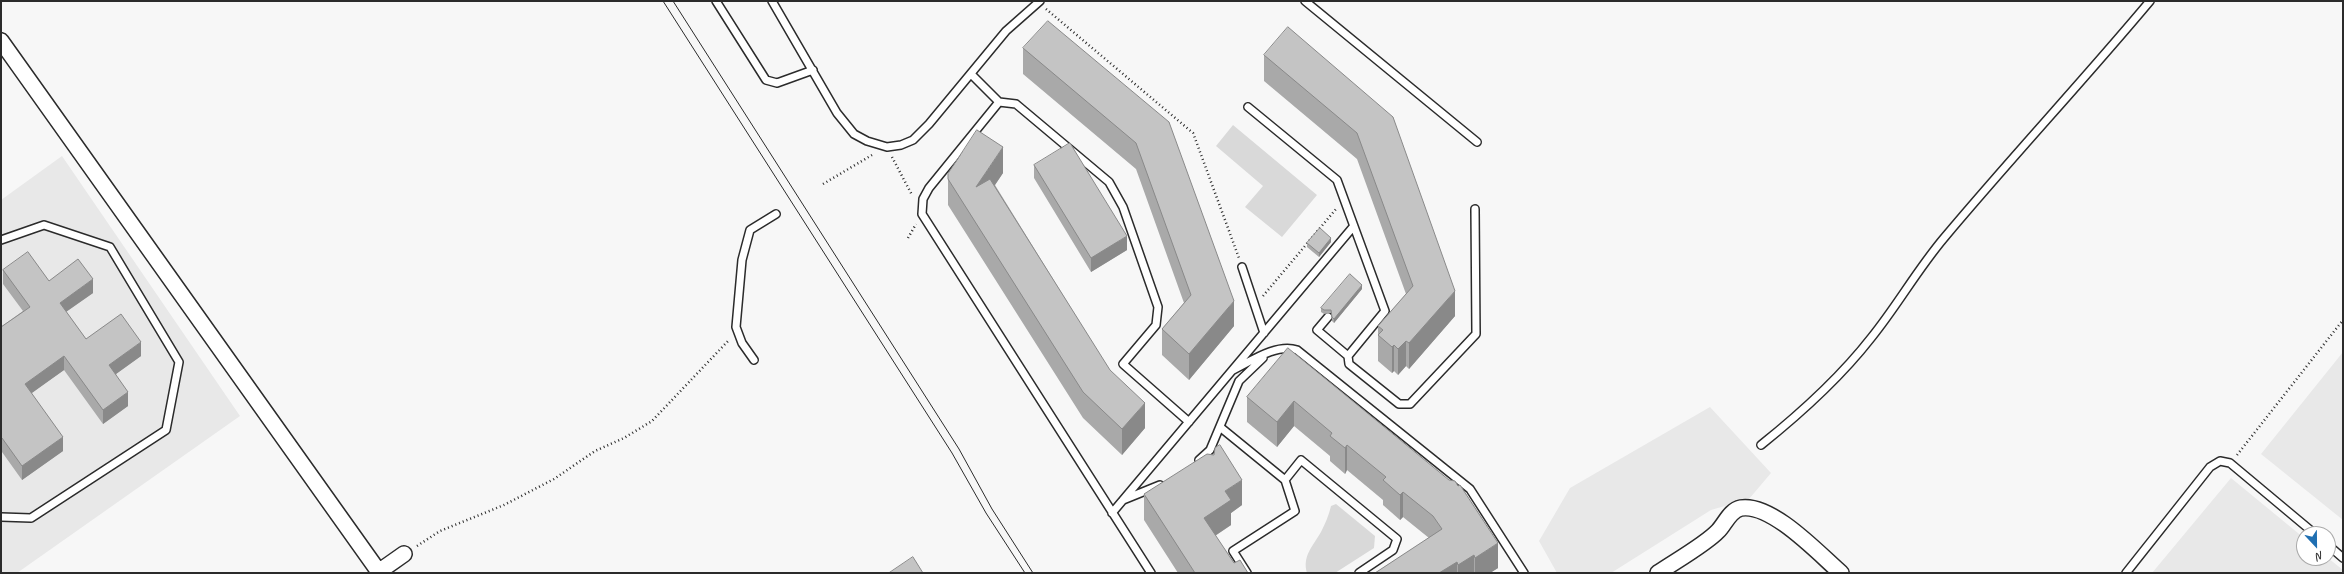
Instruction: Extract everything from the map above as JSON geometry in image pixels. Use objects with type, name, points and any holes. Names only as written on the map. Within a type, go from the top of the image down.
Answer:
[{"type":"street","points":[[1,41],[378,572],[404,554]]},
{"type":"street","points":[[1658,573],[1717,532],[1733,512],[1741,508],[1769,514],[1841,573]]},
{"type":"lane","points":[[716,1],[766,80],[777,83],[813,70]]},
{"type":"lane","points":[[772,1],[837,113],[854,134],[867,141],[887,147],[901,145],[913,140],[971,74],[1006,31],[1039,2]]},
{"type":"lane","points":[[1305,1],[1477,142]]},
{"type":"lane","points":[[1761,445],[1803,411],[1836,378],[1871,338],[1943,239],[2089,74],[2150,1]]},
{"type":"lane","points":[[971,74],[999,102],[1016,104],[1109,182],[1123,207],[1158,307],[1156,325],[1123,364],[1189,422]]},
{"type":"lane","points":[[999,102],[929,188],[923,199],[922,214],[1150,573]]},
{"type":"lane","points":[[1248,107],[1337,180],[1385,311],[1348,356],[1348,364],[1399,404],[1410,404],[1476,334],[1475,209]]},
{"type":"lane","points":[[754,360],[742,343],[736,327],[742,260],[750,230],[776,214]]},
{"type":"lane","points":[[1,240],[44,225],[110,247],[180,362],[166,430],[30,518],[1,517]]},
{"type":"lane","points":[[1112,513],[1354,227]]},
{"type":"lane","points":[[1242,267],[1264,333]]},
{"type":"lane","points":[[1328,317],[1317,330],[1348,356]]},
{"type":"lane","points":[[1233,370],[1268,354],[1290,348],[1297,350],[1470,489],[1524,573]]},
{"type":"lane","points":[[1199,463],[1210,450],[1239,381],[1268,354]]},
{"type":"lane","points":[[1220,426],[1285,480],[1295,511],[1233,551],[1247,573]]},
{"type":"lane","points":[[1285,480],[1301,460],[1397,539],[1393,550],[1359,573]]},
{"type":"lane","points":[[2126,573],[2210,467],[2220,461],[2230,463],[2305,526]]},
{"type":"lane","points":[[1122,501],[1170,480]]},
{"type":"path","points":[[1039,2],[1193,133],[1242,267]]},
{"type":"path","points":[[822,184],[859,161],[887,147],[922,214],[908,238]]},
{"type":"path","points":[[1255,305],[1344,200]]},
{"type":"path","points":[[2230,463],[2343,320]]},
{"type":"path","points":[[404,554],[440,531],[504,505],[554,479],[595,451],[624,438],[652,421],[728,342],[736,327]]},
{"type":"shaded area","points":[[1233,125],[1317,195],[1282,237],[1245,207],[1263,186],[1216,146]]},
{"type":"shaded area","points":[[62,156],[240,416],[17,573],[1,573],[1,200]]},
{"type":"shaded area","points":[[2343,352],[2343,520],[2261,454]]},
{"type":"shaded area","points":[[1710,407],[1771,473],[1749,499],[1711,510],[1611,573],[1557,573],[1539,541],[1570,488]]},
{"type":"shaded area","points":[[2231,478],[2296,531],[2296,566],[2336,566],[2336,564],[2343,570],[2343,573],[2152,573]]},
{"type":"shaded area","points":[[1336,504],[1375,536],[1374,548],[1335,573],[1307,573],[1306,561],[1309,551],[1322,529],[1331,506]]},
{"type":"building","points":[[1048,21],[1169,122],[1234,301],[1189,354],[1162,329],[1191,295],[1136,143],[1023,48]]},
{"type":"building","points":[[1288,27],[1393,117],[1455,291],[1409,343],[1406,341],[1398,349],[1394,345],[1392,347],[1378,335],[1383,330],[1378,326],[1413,286],[1357,133],[1264,55]]},
{"type":"building","points":[[977,130],[1003,147],[976,187],[990,179],[1110,370],[1145,403],[1122,429],[1083,392],[948,179],[948,174]]},
{"type":"building","points":[[1070,143],[1127,236],[1091,258],[1034,165]]},
{"type":"building","points":[[1320,228],[1331,238],[1319,253],[1307,243]]},
{"type":"building","points":[[28,252],[49,281],[78,259],[93,279],[60,303],[86,339],[121,314],[141,342],[109,365],[128,392],[103,410],[64,356],[25,384],[63,437],[22,466],[1,438],[1,327],[30,307],[3,270]]},
{"type":"building","points":[[1350,274],[1362,285],[1334,319],[1332,317],[1331,310],[1324,310],[1321,308]]},
{"type":"building","points":[[1288,348],[1449,480],[1455,481],[1458,486],[1460,485],[1498,543],[1475,558],[1474,555],[1458,565],[1457,562],[1439,573],[1375,573],[1442,529],[1433,516],[1403,492],[1400,495],[1383,480],[1386,477],[1347,445],[1345,448],[1330,436],[1332,433],[1294,401],[1277,422],[1247,397]]},
{"type":"building","points":[[1220,445],[1242,480],[1225,491],[1231,500],[1204,518],[1234,563],[1240,560],[1248,573],[1195,573],[1144,494],[1207,454],[1214,455],[1215,448]]},
{"type":"building","points":[[913,557],[923,573],[889,573]]},
{"type":"tram line","points":[[663,1],[952,453],[986,513],[1025,573]]},
{"type":"tram line","points":[[673,1],[959,449],[992,509],[1033,573]]}]
